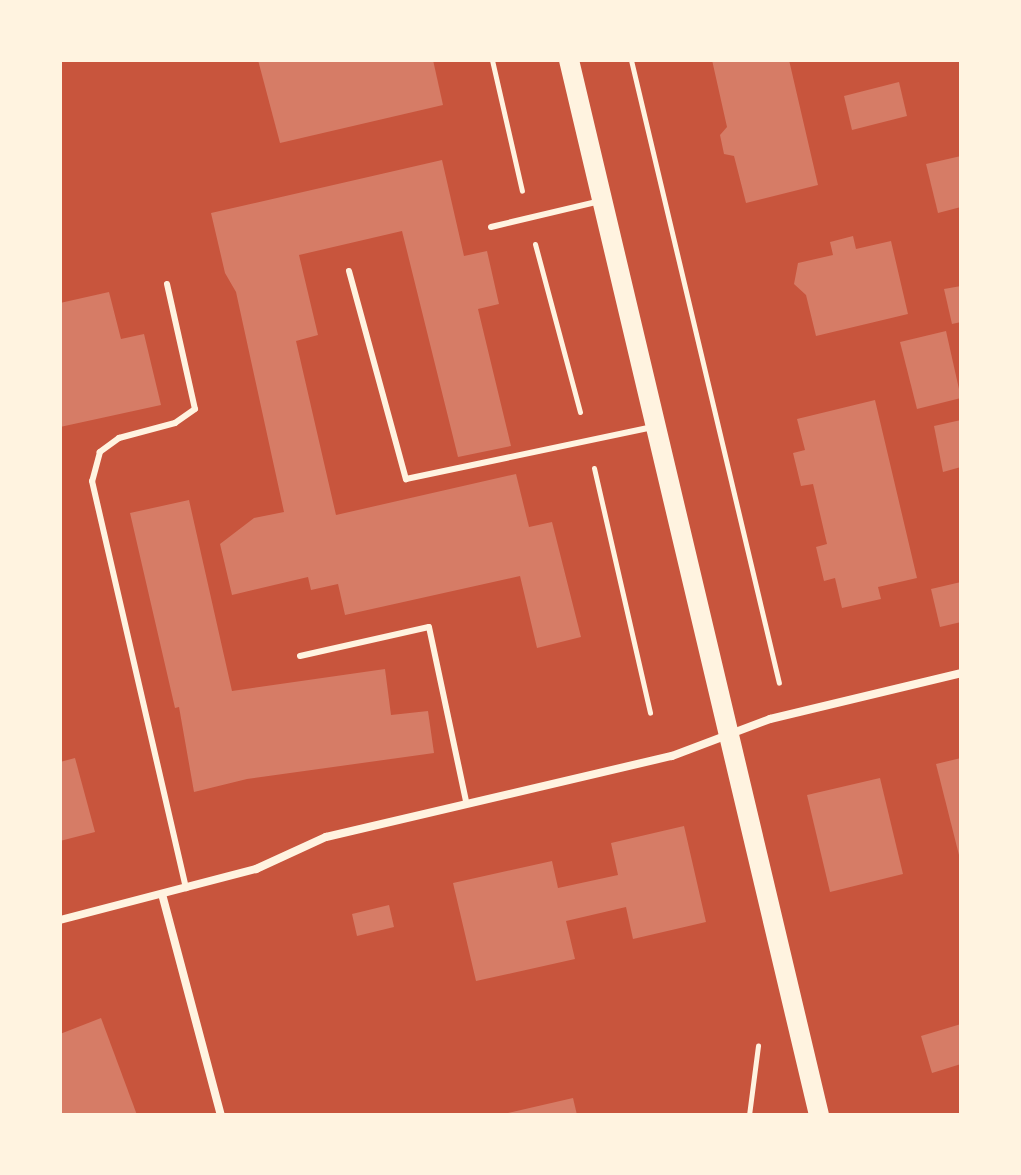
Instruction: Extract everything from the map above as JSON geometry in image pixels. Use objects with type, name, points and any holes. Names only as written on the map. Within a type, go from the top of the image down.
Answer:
[{"type":"main road","points":[[569,60],[819,1115]]},
{"type":"street","points":[[60,920],[256,869],[326,837],[466,801],[672,756],[729,731],[961,673]]},
{"type":"street","points":[[162,894],[221,1115]]},
{"type":"lane","points":[[491,227],[602,201]]},
{"type":"lane","points":[[349,271],[406,479],[587,438],[655,427]]},
{"type":"lane","points":[[167,284],[195,409],[175,423],[119,438],[100,452],[92,481],[186,888]]},
{"type":"lane","points":[[300,656],[429,627],[466,801]]},
{"type":"path","points":[[492,60],[528,218],[587,438],[650,713]]},
{"type":"path","points":[[631,60],[779,683]]},
{"type":"path","points":[[749,1115],[758,1046]]},
{"type":"building","points":[[258,60],[433,60],[443,105],[280,143]]},
{"type":"building","points":[[712,60],[789,60],[818,185],[746,203],[734,156],[724,154],[720,135],[727,127]]},
{"type":"building","points":[[899,82],[907,116],[852,130],[844,96]]},
{"type":"building","points":[[961,156],[961,207],[938,213],[926,164]]},
{"type":"building","points":[[442,160],[464,256],[487,251],[499,304],[478,309],[511,446],[458,457],[402,231],[299,255],[318,335],[296,341],[336,515],[516,474],[529,527],[552,522],[581,637],[537,648],[520,576],[345,615],[338,584],[311,590],[308,577],[232,595],[220,544],[254,518],[284,512],[236,292],[225,273],[211,213]]},
{"type":"building","points":[[853,236],[856,249],[891,241],[908,314],[816,336],[806,295],[794,284],[798,263],[833,255],[830,242]]},
{"type":"building","points":[[961,286],[961,322],[952,324],[944,289]]},
{"type":"building","points":[[109,292],[121,339],[144,334],[161,405],[60,427],[60,303]]},
{"type":"building","points":[[946,331],[961,398],[917,409],[900,342]]},
{"type":"building","points":[[875,400],[917,578],[878,587],[881,599],[842,608],[835,578],[824,581],[816,547],[827,544],[813,484],[801,486],[793,453],[805,450],[797,419]]},
{"type":"building","points":[[961,420],[961,467],[943,472],[934,426]]},
{"type":"building","points":[[189,500],[232,691],[385,669],[391,715],[428,711],[434,753],[247,779],[194,792],[179,707],[175,708],[130,513]]},
{"type":"building","points":[[961,582],[961,622],[940,627],[931,589]]},
{"type":"building","points":[[75,758],[95,832],[60,841],[60,762]]},
{"type":"building","points":[[961,758],[961,859],[960,859],[936,764]]},
{"type":"building","points":[[880,778],[903,874],[830,892],[807,795]]},
{"type":"building","points":[[684,826],[706,922],[633,939],[626,907],[566,921],[575,959],[476,981],[453,883],[552,861],[558,888],[618,875],[611,843]]},
{"type":"building","points":[[389,905],[394,927],[357,936],[352,914]]},
{"type":"building","points":[[101,1018],[137,1115],[60,1115],[60,1034]]},
{"type":"building","points":[[961,1024],[961,1064],[932,1073],[921,1036]]},
{"type":"building","points":[[573,1098],[577,1115],[504,1115],[504,1114]]}]
